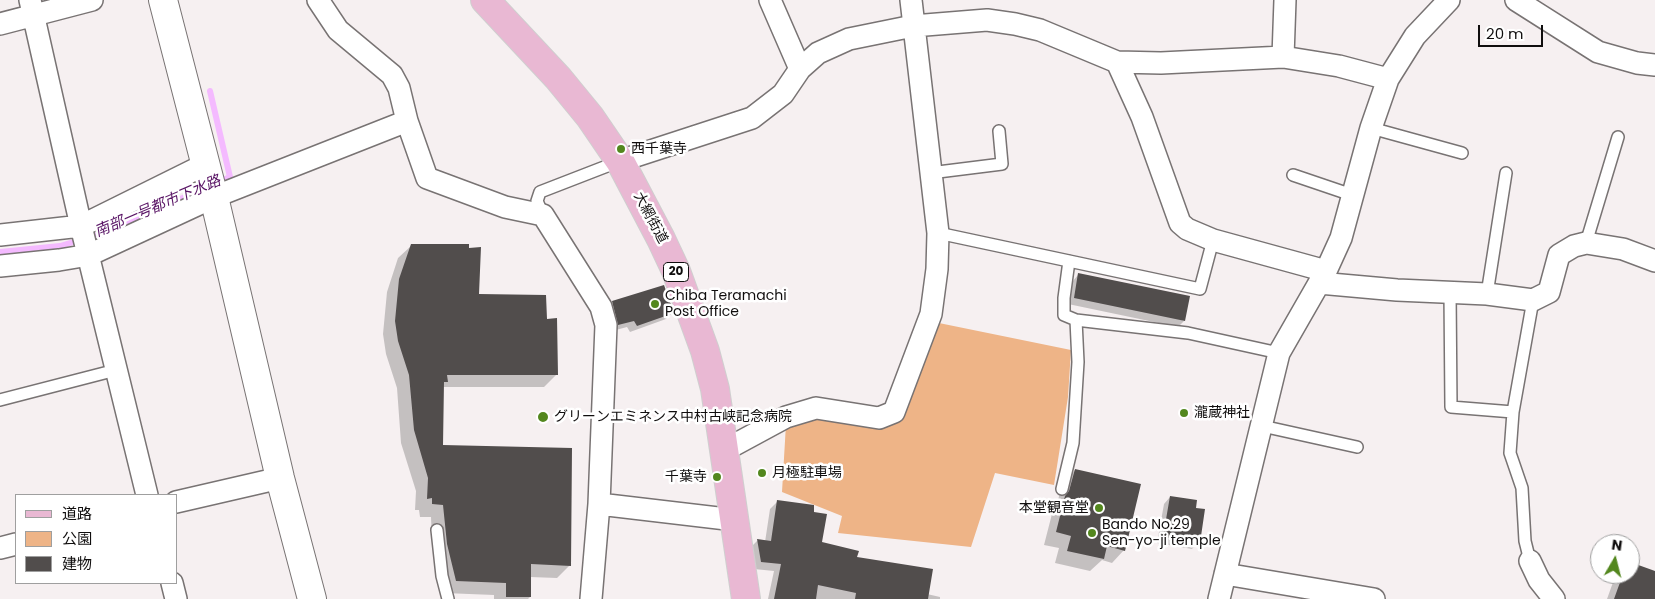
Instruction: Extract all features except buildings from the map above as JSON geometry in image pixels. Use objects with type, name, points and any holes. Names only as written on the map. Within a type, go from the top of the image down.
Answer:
[{"type":"main road","name":"大網街道","points":[[485,0],[558,78],[590,117],[620,161],[665,247],[706,351],[725,450],[746,599]]},
{"type":"street","points":[[0,24],[32,8],[92,0]]},
{"type":"street","points":[[163,0],[209,181],[280,478],[312,599]]},
{"type":"street","points":[[318,0],[338,30],[392,75],[399,88],[407,121],[427,178],[505,207],[543,215],[601,307],[606,325],[599,504],[591,599]]},
{"type":"street","points":[[770,0],[800,69]]},
{"type":"street","points":[[725,450],[786,417],[816,408],[879,418],[894,412],[931,314],[937,269],[938,233],[911,0]]},
{"type":"street","points":[[1283,57],[1285,0]]},
{"type":"street","points":[[1219,599],[1280,353],[1322,277],[1340,238],[1370,128],[1388,78],[1415,36],[1449,0]]},
{"type":"street","points":[[1516,0],[1598,52],[1637,64],[1655,65]]},
{"type":"street","points":[[32,8],[85,241],[148,494]]},
{"type":"street","points":[[620,161],[752,118],[783,94],[800,69],[818,53],[849,39],[913,26],[987,20],[1040,30],[1117,62],[1161,63],[1283,57],[1339,66],[1388,78]]},
{"type":"street","points":[[1117,62],[1142,117],[1180,223],[1187,229],[1213,240],[1322,277],[1533,300],[1549,292],[1560,255],[1574,246],[1586,243],[1623,250],[1655,261]]},
{"type":"street","points":[[0,235],[85,241],[209,181],[407,121]]},
{"type":"street","points":[[0,266],[59,260],[85,241],[209,181]]},
{"type":"street","points":[[178,502],[280,478]]},
{"type":"street","points":[[599,504],[736,520]]},
{"type":"street","points":[[0,548],[15,544]]},
{"type":"street","points":[[1530,562],[1539,580],[1554,599]]},
{"type":"street","points":[[1225,574],[1374,599]]},
{"type":"street","points":[[172,584],[176,599]]},
{"type":"lane","points":[[1370,128],[1462,153]]},
{"type":"lane","points":[[930,172],[1002,164],[999,131]]},
{"type":"lane","points":[[1586,243],[1618,137]]},
{"type":"lane","points":[[543,215],[537,201],[540,192],[620,161]]},
{"type":"lane","points":[[1487,294],[1506,173]]},
{"type":"lane","points":[[1293,175],[1352,194]]},
{"type":"lane","points":[[938,233],[1200,289],[1213,240]]},
{"type":"lane","points":[[1069,261],[1064,298],[1064,315],[1076,320],[1188,333],[1280,353]]},
{"type":"lane","points":[[1450,292],[1451,407],[1513,412]]},
{"type":"lane","points":[[1530,562],[1525,541],[1522,488],[1510,453],[1513,412],[1533,300]]},
{"type":"lane","points":[[1062,489],[1073,443],[1078,362],[1076,320]]},
{"type":"lane","points":[[0,400],[116,370]]},
{"type":"lane","points":[[1262,426],[1357,447]]},
{"type":"lane","points":[[438,530],[442,576],[448,599]]},
{"type":"green space","points":[[934,322],[1071,350],[1068,397],[1054,485],[995,473],[971,547],[838,533],[842,516],[782,492],[786,424],[815,416],[883,425]]},
{"type":"waterway","name":"南部一号都市下水路","points":[[210,91],[230,177],[216,183]]},
{"type":"waterway","name":"南部一号都市下水路","points":[[0,252],[60,246],[117,229],[204,188]]},
{"type":"place","name":"西千葉寺","points":[[621,149]]},
{"type":"place","name":"Chiba Teramachi Post Office","points":[[655,304]]},
{"type":"place","name":"瀧蔵神社","points":[[1184,413]]},
{"type":"place","name":"グリーンエミネンス中村古峡記念病院","points":[[543,417]]},
{"type":"place","name":"月極駐車場","points":[[762,473]]},
{"type":"place","name":"千葉寺","points":[[717,477]]},
{"type":"place","name":"本堂観音堂","points":[[1099,508]]},
{"type":"place","name":"Bando No.29 Sen-yo-ji temple","points":[[1092,533]]}]
